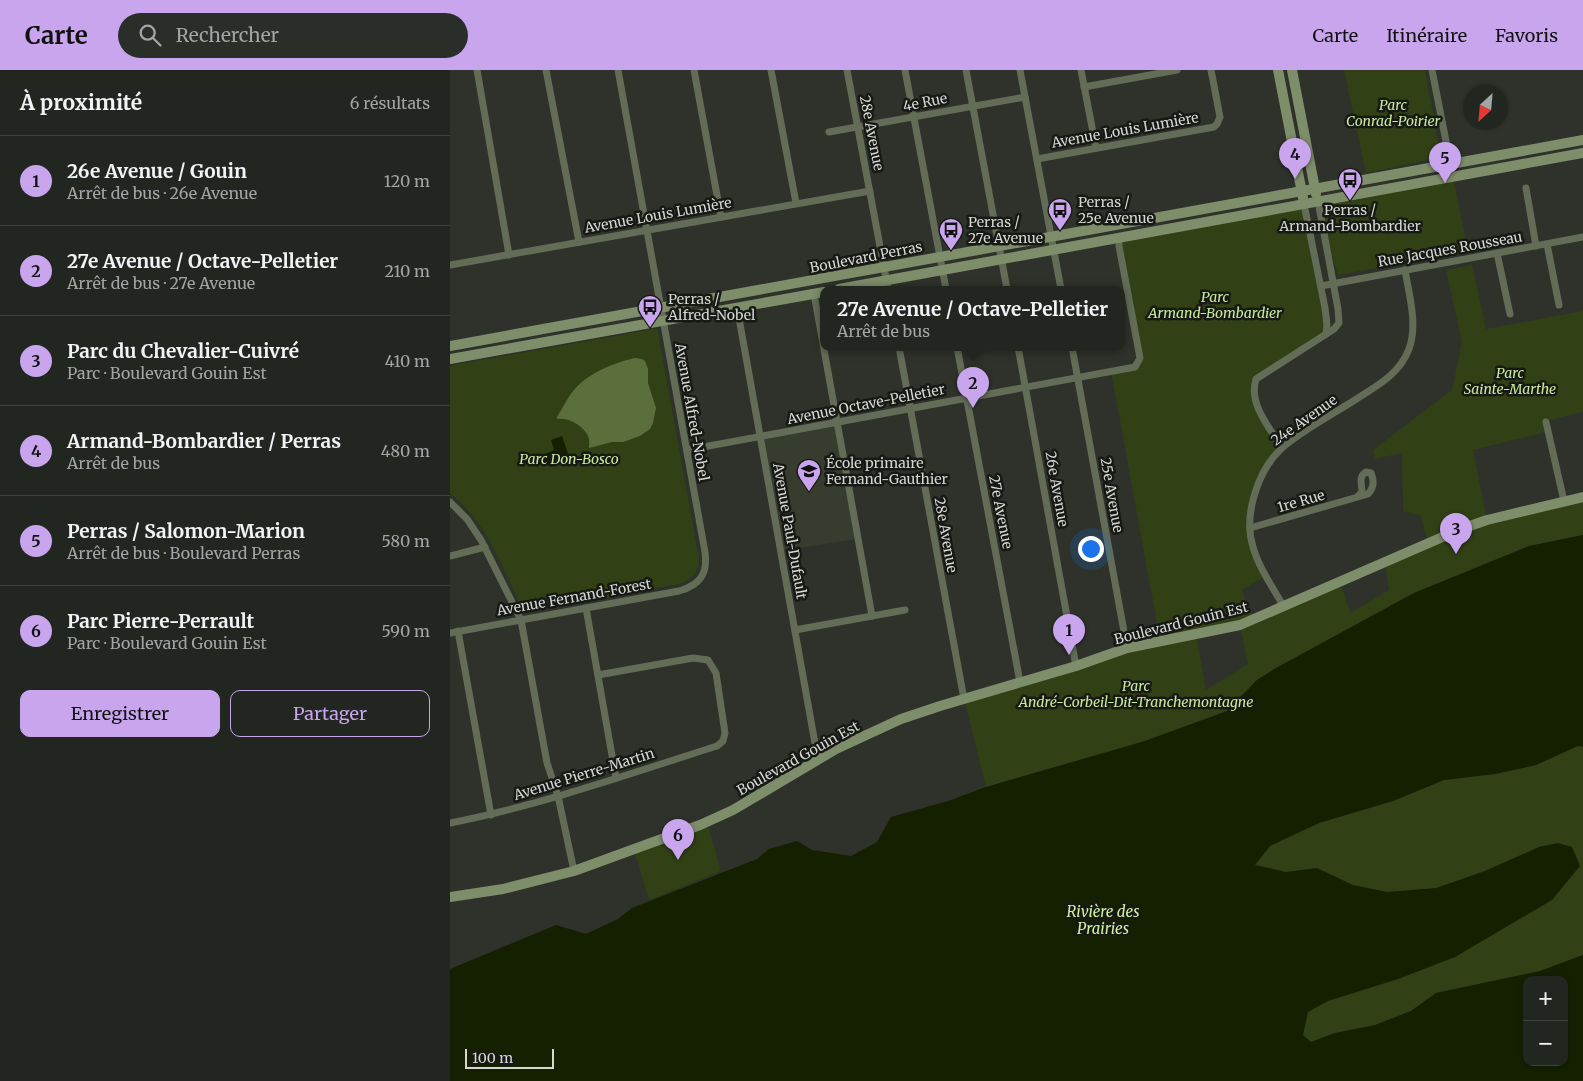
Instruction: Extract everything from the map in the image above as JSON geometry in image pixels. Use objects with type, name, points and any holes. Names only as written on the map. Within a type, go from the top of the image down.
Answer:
[{"type":"main road","points":[[1278,70],[1304,204]]},
{"type":"main road","points":[[1292,70],[1318,201]]},
{"type":"main road","name":"Boulevard Perras","points":[[450,346],[1583,140]]},
{"type":"main road","name":"Boulevard Perras","points":[[888,285],[942,270],[1583,153]]},
{"type":"main road","name":"Boulevard Perras","points":[[450,359],[819,293]]},
{"type":"main road","name":"Boulevard Gouin Est","points":[[450,897],[502,889],[574,871],[700,825],[733,810],[836,749],[901,719],[1076,666],[1127,648],[1240,625],[1461,529],[1487,520],[1583,497]]},
{"type":"street","points":[[477,70],[509,255]]},
{"type":"street","points":[[546,70],[579,242]]},
{"type":"street","name":"Avenue Alfred-Nobel","points":[[618,70],[706,560],[705,568],[699,580]]},
{"type":"street","points":[[694,70],[721,217]]},
{"type":"street","points":[[771,70],[796,203]]},
{"type":"street","name":"28e Avenue","points":[[848,70],[888,285]]},
{"type":"street","points":[[905,70],[945,286]]},
{"type":"street","points":[[966,70],[1006,286]]},
{"type":"street","points":[[1020,70],[1060,286]]},
{"type":"street","points":[[1081,70],[1096,148]]},
{"type":"street","points":[[1084,87],[1177,70]]},
{"type":"street","name":"Avenue Louis Lumière","points":[[1037,159],[1209,128],[1217,124],[1220,117],[1211,70]]},
{"type":"street","points":[[1432,70],[1454,177]]},
{"type":"street","name":"4e Rue","points":[[830,132],[1025,97]]},
{"type":"street","points":[[1526,188],[1536,246]]},
{"type":"street","name":"Avenue Louis Lumière","points":[[450,265],[870,191]]},
{"type":"street","points":[[1282,448],[1258,410],[1255,398],[1255,382],[1261,374],[1337,327],[1339,323],[1318,201]]},
{"type":"street","points":[[1304,204],[1327,317],[1326,334]]},
{"type":"street","name":"Rue Jacques Rousseau","points":[[1321,286],[1583,237]]},
{"type":"street","name":"Avenue Octave-Pelletier","points":[[687,450],[1132,368],[1140,358],[1119,238]]},
{"type":"street","points":[[1547,244],[1559,304]]},
{"type":"street","points":[[1497,253],[1510,314]]},
{"type":"street","name":"24e Avenue","points":[[1284,607],[1266,576],[1252,546],[1250,528],[1253,500],[1261,476],[1282,448],[1382,383],[1400,366],[1410,346],[1413,327],[1405,270]]},
{"type":"street","name":"Avenue Paul-Dufault","points":[[737,307],[818,760]]},
{"type":"street","points":[[827,351],[836,422],[872,616]]},
{"type":"street","name":"28e Avenue","points":[[900,351],[964,699]]},
{"type":"street","name":"27e Avenue","points":[[958,351],[1020,682]]},
{"type":"street","name":"26e Avenue","points":[[1019,351],[1076,666]]},
{"type":"street","name":"25e Avenue","points":[[1073,351],[1127,648]]},
{"type":"street","points":[[1546,422],[1564,502]]},
{"type":"street","name":"1re Rue","points":[[1250,528],[1357,497]]},
{"type":"street","points":[[450,502],[467,519],[485,547],[521,620],[547,763],[558,796],[574,871]]},
{"type":"street","points":[[450,556],[485,547]]},
{"type":"street","name":"Avenue Fernand-Forest","points":[[454,632],[679,591],[693,586],[699,580]]},
{"type":"street","points":[[586,608],[616,778]]},
{"type":"street","points":[[795,630],[905,610]]},
{"type":"street","points":[[454,632],[491,815]]},
{"type":"street","name":"Avenue Pierre-Martin","points":[[450,823],[491,815],[558,796],[717,746],[723,741],[725,733],[716,673],[708,660],[693,658],[598,675]]},
{"type":"shaded area","points":[[635,358],[645,361],[648,369],[648,383],[656,408],[650,429],[640,436],[623,442],[612,442],[589,448],[589,438],[583,428],[570,421],[557,419],[557,417],[572,393],[586,379],[610,366]]},
{"type":"shaded area","name":"École primaire Fernand-Gauthier","points":[[836,422],[857,539],[781,551],[760,438]]},
{"type":"green space","name":"Parc Conrad-Poirier","points":[[1344,70],[1425,70],[1441,157],[1366,173]]},
{"type":"green space","points":[[1453,177],[1468,252],[1338,275],[1319,213],[1318,201]]},
{"type":"green space","points":[[1304,204],[1321,286],[1326,334],[1256,379],[1255,398],[1282,448],[1261,476],[1250,528],[1265,576],[1242,590],[1254,620],[1340,582],[1350,613],[1389,590],[1385,561],[1428,543],[1421,516],[1403,511],[1402,453],[1375,459],[1373,450],[1452,390],[1462,342],[1446,270],[1472,265],[1486,329],[1583,311],[1583,412],[1546,422],[1546,432],[1473,450],[1487,520],[1583,498],[1583,535],[1529,546],[1414,593],[1276,668],[1257,680],[1227,711],[1145,741],[986,787],[964,699],[1160,640],[1111,371],[1131,368],[1139,361],[1119,238]],"holes":[[[1240,625],[1248,664],[1206,690],[1196,634]]]},
{"type":"green space","name":"Parc Don-Bosco","points":[[654,329],[658,332],[699,559],[696,572],[691,578],[679,584],[526,612],[523,610],[484,532],[463,505],[450,493],[450,366]]},
{"type":"green space","points":[[1583,731],[1583,955],[1540,971],[1436,993],[1411,1011],[1375,1025],[1335,1033],[1311,1042],[1096,908],[1319,823],[1393,801],[1444,780],[1495,774],[1535,765]]},
{"type":"green space","points":[[707,822],[721,871],[649,900],[634,849]]},
{"type":"water","points":[[562,436],[569,457],[548,464],[545,454],[554,450],[551,440]]},
{"type":"water","name":"Rivière des Prairies","points":[[1583,535],[1583,747],[1578,746],[1536,765],[1495,774],[1444,780],[1393,801],[1319,823],[1270,846],[1255,865],[1286,872],[1317,868],[1353,885],[1387,892],[1436,888],[1485,871],[1539,847],[1558,843],[1572,847],[1580,866],[1552,900],[1455,957],[1398,979],[1328,1001],[1308,1012],[1303,1035],[1311,1042],[1335,1033],[1375,1025],[1411,1011],[1436,993],[1540,971],[1583,955],[1583,1081],[450,1081],[450,969],[556,925],[586,934],[618,919],[632,908],[757,859],[769,849],[797,841],[812,850],[851,856],[877,842],[891,817],[948,801],[986,787],[1145,741],[1227,711],[1257,680],[1276,668],[1414,593],[1529,546]]},
{"type":"place","name":"Armand-Bombardier / Perras","points":[[1295,179]]},
{"type":"place","name":"Perras / Salomon-Marion","points":[[1445,183]]},
{"type":"place","name":"Perras / Armand-Bombardier","points":[[1350,201]]},
{"type":"place","name":"Perras / 25e Avenue","points":[[1060,231]]},
{"type":"place","name":"Perras / 27e Avenue","points":[[951,251]]},
{"type":"place","name":"Perras / Alfred-Nobel","points":[[650,328]]},
{"type":"place","name":"27e Avenue / Octave-Pelletier","points":[[973,408]]},
{"type":"place","name":"École primaire Fernand-Gauthier","points":[[809,492]]},
{"type":"place","name":"Parc du Chevalier-Cuivré","points":[[1456,554]]},
{"type":"place","name":"26e Avenue / Gouin","points":[[1069,655]]},
{"type":"place","name":"Parc Pierre-Perrault","points":[[678,860]]},
{"type":"park label","name":"Parc Armand-Bombardier","points":[[1215,306]]},
{"type":"park label","name":"Parc Sainte-Marthe","points":[[1510,382]]},
{"type":"park label","name":"Parc André-Corbeil-Dit-Tranchemontagne","points":[[1136,694]]}]
